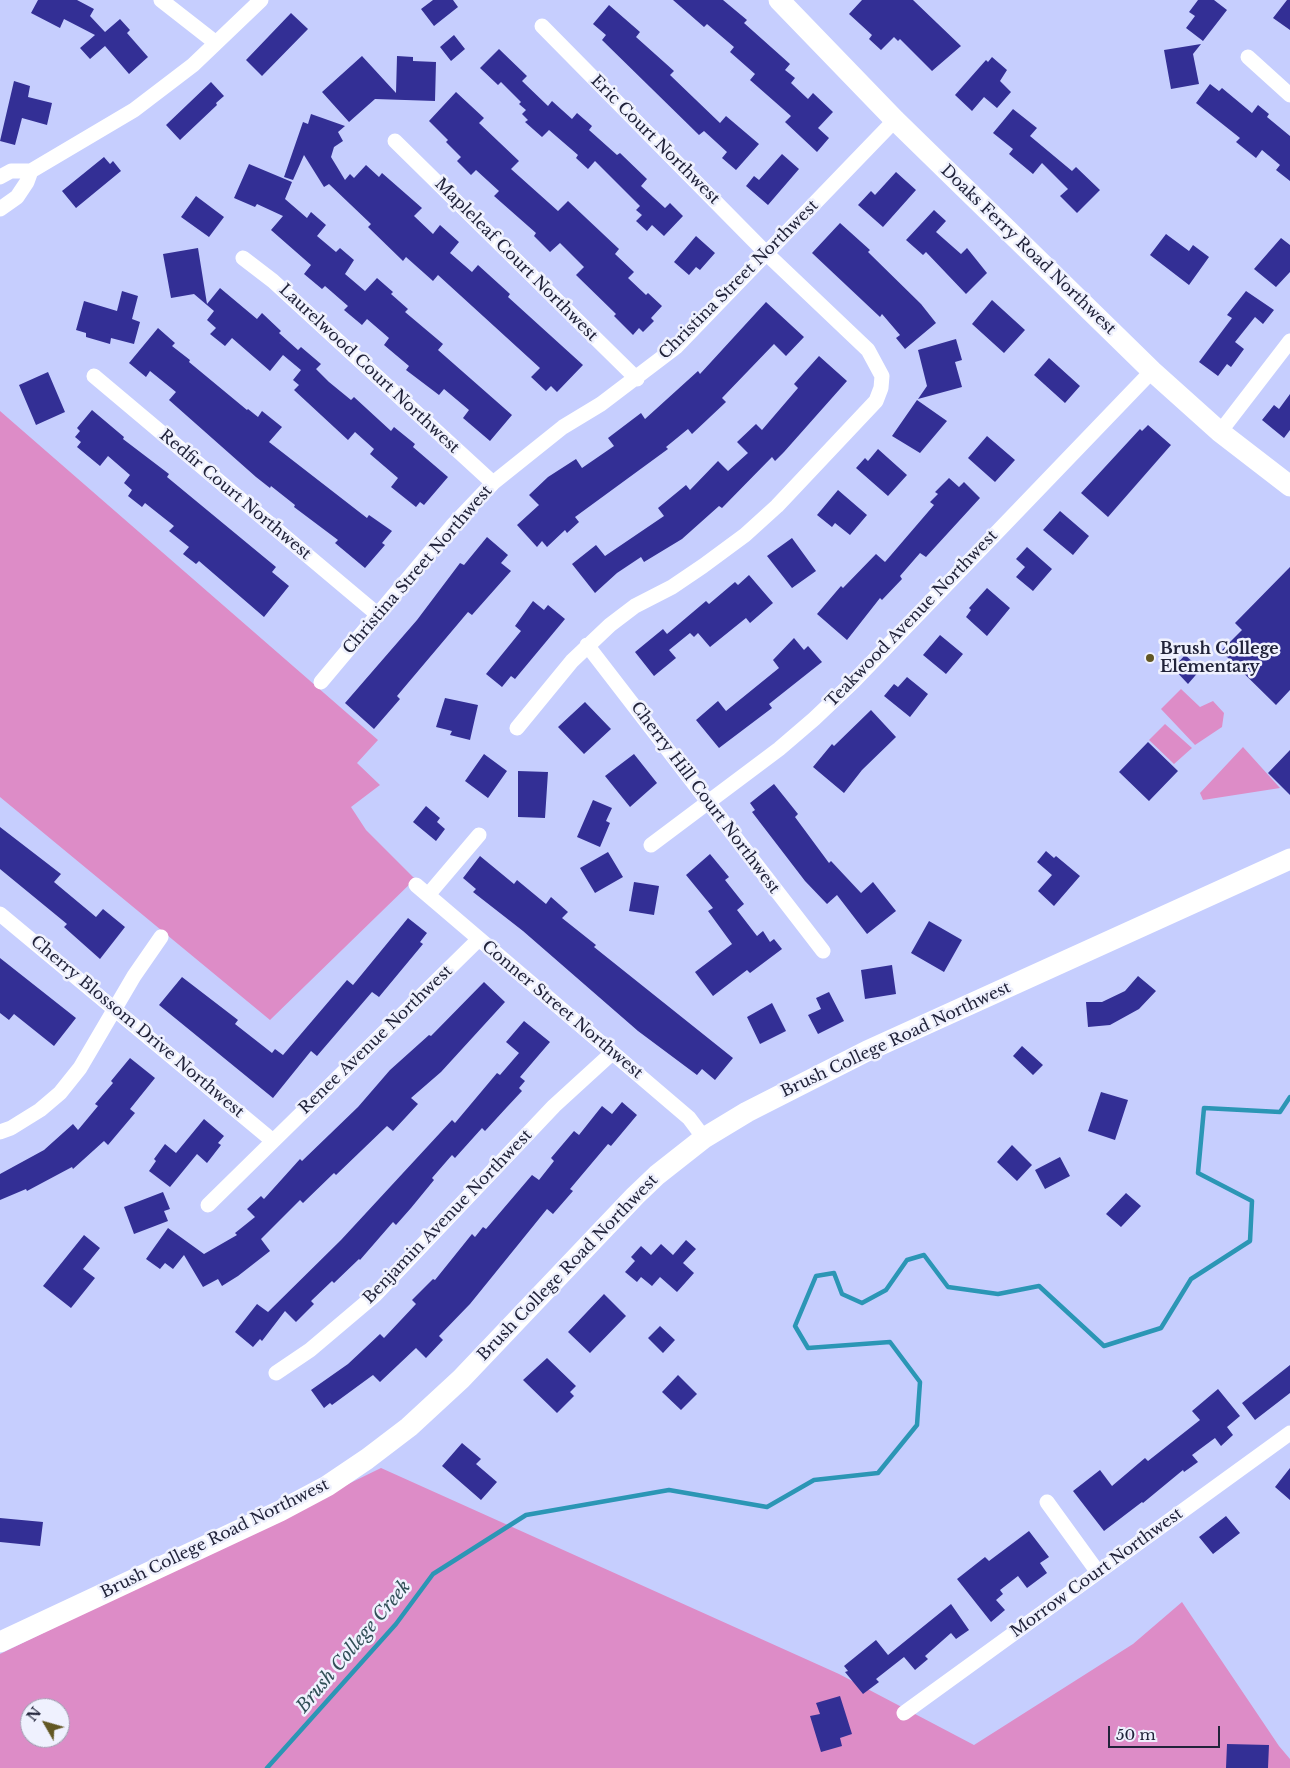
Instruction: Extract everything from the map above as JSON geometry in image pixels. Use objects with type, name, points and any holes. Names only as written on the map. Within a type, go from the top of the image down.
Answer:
[{"type":"street","points":[[161,0],[216,43]]},
{"type":"street","points":[[0,176],[11,171],[31,171],[134,110],[170,84],[261,0]]},
{"type":"street","name":"Doaks Ferry Road Northwest","points":[[779,0],[895,120],[1152,371],[1220,432],[1290,486]]},
{"type":"street","name":"Eric Court Northwest","points":[[542,26],[767,254],[868,350],[882,376],[881,388],[876,401],[777,506],[744,535],[703,566],[672,587],[635,606],[587,644]]},
{"type":"street","points":[[1248,57],[1290,95]]},
{"type":"street","name":"Christina Street Northwest","points":[[321,682],[452,526],[493,483],[563,427],[637,379],[676,347],[895,120]]},
{"type":"street","name":"Mapleleaf Court Northwest","points":[[395,141],[637,379]]},
{"type":"street","points":[[0,209],[17,197],[27,182],[31,171]]},
{"type":"street","name":"Laurelwood Court Northwest","points":[[244,258],[273,281],[493,483]]},
{"type":"street","points":[[1220,432],[1290,341]]},
{"type":"street","name":"Teakwood Avenue Northwest","points":[[651,845],[779,748],[854,680],[1152,371]]},
{"type":"street","name":"Redfir Court Northwest","points":[[94,376],[377,614]]},
{"type":"street","points":[[518,728],[587,644]]},
{"type":"street","name":"Cherry Hill Court Northwest","points":[[587,644],[823,952]]},
{"type":"street","points":[[428,895],[479,835]]},
{"type":"street","name":"Brush College Road Northwest","points":[[0,1642],[280,1511],[328,1486],[361,1464],[409,1427],[461,1379],[634,1196],[704,1138],[756,1108],[866,1051],[1290,859]]},
{"type":"street","name":"Conner Street Northwest","points":[[416,885],[689,1118],[704,1138]]},
{"type":"street","name":"Cherry Blossom Drive Northwest","points":[[0,914],[273,1140]]},
{"type":"street","points":[[0,1132],[12,1128],[60,1094],[80,1068],[114,1009],[161,937]]},
{"type":"street","name":"Renee Avenue Northwest","points":[[208,1205],[479,940]]},
{"type":"street","name":"Benjamin Avenue Northwest","points":[[276,1373],[329,1335],[375,1295],[554,1106],[612,1053]]},
{"type":"street","name":"Morrow Court Northwest","points":[[904,1713],[1097,1571],[1290,1433]]},
{"type":"street","points":[[1047,1502],[1097,1571]]},
{"type":"shaded area","points":[[0,411],[378,740],[357,763],[380,785],[351,807],[366,830],[415,879],[270,1020],[0,797]]},
{"type":"shaded area","points":[[1181,689],[1200,707],[1213,701],[1224,713],[1222,727],[1195,745],[1161,709]]},
{"type":"shaded area","points":[[1165,724],[1192,748],[1174,764],[1149,740]]},
{"type":"shaded area","points":[[1243,747],[1280,788],[1203,800],[1200,793]]},
{"type":"shaded area","points":[[381,1468],[839,1674],[974,1745],[1133,1644],[1182,1602],[1279,1746],[1290,1759],[1290,1768],[0,1768],[0,1654]]},
{"type":"building","points":[[38,0],[77,0],[94,9],[90,16],[105,32],[120,19],[130,30],[127,33],[148,57],[129,74],[105,46],[90,59],[80,48],[95,35],[64,19],[60,28],[31,13]]},
{"type":"building","points":[[433,0],[453,0],[458,7],[434,26],[421,9]]},
{"type":"building","points":[[673,0],[723,0],[747,20],[744,23],[790,64],[785,70],[795,78],[791,83],[808,99],[813,93],[833,112],[818,128],[829,138],[817,152],[785,122],[791,116],[750,80],[755,74],[730,52],[734,47],[707,24],[704,27]]},
{"type":"building","points":[[862,0],[913,0],[961,46],[932,71],[900,39],[898,41],[894,37],[881,50],[869,39],[872,35],[849,14]]},
{"type":"building","points":[[1198,0],[1214,0],[1227,10],[1203,41],[1186,28],[1195,16],[1189,12]]},
{"type":"building","points":[[1287,0],[1290,0],[1290,30],[1273,18]]},
{"type":"building","points":[[609,5],[640,32],[636,37],[674,71],[670,75],[720,123],[726,116],[759,144],[736,170],[722,158],[727,152],[704,131],[699,135],[602,40],[606,35],[593,24]]},
{"type":"building","points":[[291,13],[308,29],[262,76],[246,60]]},
{"type":"building","points":[[454,35],[465,49],[451,61],[440,47]]},
{"type":"building","points":[[1201,44],[1193,54],[1199,84],[1171,89],[1164,50]]},
{"type":"building","points":[[499,49],[527,76],[522,81],[548,106],[552,101],[572,119],[577,113],[592,126],[589,130],[617,155],[620,153],[647,179],[641,186],[665,208],[670,203],[683,216],[664,236],[652,225],[647,231],[636,221],[642,215],[636,210],[640,206],[595,161],[588,169],[576,158],[578,155],[549,130],[542,137],[525,122],[528,120],[522,114],[526,110],[519,104],[521,102],[501,82],[498,85],[480,68]]},
{"type":"building","points":[[362,56],[396,93],[397,56],[413,57],[413,61],[436,62],[435,101],[375,99],[349,122],[322,92]]},
{"type":"building","points":[[992,57],[1007,70],[1000,81],[1011,92],[997,108],[984,97],[972,111],[955,95],[986,60],[988,62]]},
{"type":"building","points":[[14,81],[30,86],[28,97],[52,103],[47,125],[22,118],[15,145],[0,141]]},
{"type":"building","points":[[211,82],[224,96],[180,140],[166,125]]},
{"type":"building","points":[[1210,84],[1219,91],[1222,88],[1252,113],[1258,105],[1269,114],[1267,117],[1290,136],[1290,181],[1276,170],[1280,165],[1262,150],[1256,158],[1236,142],[1240,138],[1196,103]]},
{"type":"building","points":[[456,92],[484,118],[479,123],[519,161],[511,169],[558,211],[568,201],[619,249],[615,254],[634,272],[628,278],[646,295],[648,293],[662,306],[651,318],[654,321],[643,332],[639,328],[633,335],[614,316],[616,314],[576,275],[584,267],[560,243],[550,252],[534,236],[536,233],[494,196],[499,191],[476,170],[471,175],[457,161],[461,157],[446,142],[448,140],[429,121]]},
{"type":"building","points":[[1013,109],[1037,128],[1030,136],[1072,171],[1076,167],[1100,190],[1077,213],[1060,196],[1068,189],[1042,163],[1033,174],[1009,154],[1013,149],[993,133]]},
{"type":"building","points":[[311,114],[345,126],[338,132],[343,141],[334,147],[331,157],[345,180],[350,174],[354,178],[366,165],[379,177],[382,173],[422,208],[414,216],[433,234],[440,225],[459,242],[450,253],[472,272],[478,265],[510,294],[508,297],[583,365],[557,392],[551,386],[546,391],[531,377],[540,368],[438,275],[433,281],[406,257],[403,261],[368,227],[371,224],[329,184],[324,187],[304,155],[293,180],[284,177],[303,122],[308,124]]},
{"type":"building","points":[[782,154],[799,169],[768,205],[746,186],[754,176],[759,180]]},
{"type":"building","points":[[104,157],[110,164],[113,161],[121,171],[76,208],[62,191]]},
{"type":"building","points":[[249,164],[292,182],[285,199],[307,218],[311,212],[326,225],[317,236],[336,252],[340,248],[354,260],[345,274],[365,291],[377,278],[408,309],[405,312],[443,344],[438,350],[512,415],[490,441],[463,418],[469,410],[444,389],[439,395],[406,370],[409,366],[384,345],[389,338],[367,319],[362,325],[344,310],[348,306],[325,286],[322,289],[304,274],[311,265],[271,230],[283,216],[257,204],[255,207],[234,198]]},
{"type":"building","points":[[896,172],[916,190],[883,227],[858,205],[871,191],[875,195]]},
{"type":"building","points":[[196,196],[224,217],[209,237],[181,217]]},
{"type":"building","points":[[934,210],[946,221],[936,232],[961,254],[967,248],[987,273],[966,294],[926,252],[923,255],[906,240]]},
{"type":"building","points":[[840,223],[870,250],[868,252],[921,304],[936,323],[905,349],[896,338],[900,335],[882,314],[880,317],[812,253]]},
{"type":"building","points":[[1166,234],[1189,251],[1193,245],[1209,257],[1189,285],[1150,255]]},
{"type":"building","points":[[696,236],[715,253],[700,270],[696,267],[689,275],[674,262]]},
{"type":"building","points":[[1281,238],[1290,245],[1290,272],[1276,287],[1254,269]]},
{"type":"building","points":[[198,248],[207,304],[220,288],[257,319],[262,313],[281,331],[279,333],[298,350],[301,347],[321,364],[316,369],[329,382],[351,400],[354,397],[391,431],[394,427],[415,444],[413,447],[448,477],[424,505],[420,502],[416,507],[391,487],[398,478],[370,454],[374,449],[355,432],[348,440],[294,390],[299,385],[293,380],[301,370],[283,355],[270,371],[232,338],[225,346],[210,334],[216,328],[207,320],[214,311],[194,294],[171,298],[163,254]]},
{"type":"building","points":[[122,291],[138,296],[132,319],[140,322],[134,344],[111,338],[110,344],[86,337],[86,333],[76,330],[84,301],[117,311]]},
{"type":"building","points":[[1246,291],[1274,310],[1263,324],[1255,317],[1235,342],[1244,349],[1231,367],[1227,364],[1218,376],[1199,362],[1232,318],[1227,315]]},
{"type":"building","points":[[992,300],[1025,330],[1004,353],[972,324]]},
{"type":"building","points":[[766,302],[804,337],[786,356],[774,344],[722,398],[726,402],[692,434],[688,429],[666,447],[668,449],[575,517],[579,522],[567,533],[565,530],[547,547],[542,541],[537,547],[517,525],[539,505],[529,495],[548,477],[576,459],[582,468],[614,446],[608,438],[641,413],[645,419],[698,371],[700,374]]},
{"type":"building","points":[[158,328],[175,343],[172,346],[190,360],[189,362],[247,410],[258,417],[262,411],[282,427],[269,442],[367,518],[369,515],[392,531],[382,543],[385,545],[365,568],[335,543],[338,540],[294,507],[295,505],[271,486],[270,488],[256,477],[169,400],[176,392],[150,371],[146,377],[129,363]]},
{"type":"building","points":[[956,339],[962,360],[955,362],[962,387],[918,399],[927,386],[918,350]]},
{"type":"building","points":[[819,356],[847,381],[784,452],[775,461],[772,457],[722,508],[719,506],[682,539],[644,562],[641,557],[617,573],[595,593],[572,564],[596,545],[605,556],[664,516],[658,508],[686,485],[690,490],[718,461],[728,471],[748,453],[737,442],[756,424],[762,430],[798,388],[794,384]]},
{"type":"building","points":[[1049,358],[1080,386],[1065,403],[1034,375]]},
{"type":"building","points":[[48,372],[65,412],[36,425],[19,385]]},
{"type":"building","points":[[1290,394],[1290,430],[1284,438],[1262,420],[1274,405],[1279,409]]},
{"type":"building","points":[[917,400],[947,421],[920,453],[892,436]]},
{"type":"building","points":[[92,410],[124,437],[123,439],[169,474],[167,477],[276,567],[272,572],[289,586],[264,617],[199,561],[196,564],[183,554],[189,547],[169,531],[174,526],[145,503],[142,507],[128,496],[132,490],[124,483],[130,475],[108,456],[100,466],[77,447],[81,442],[75,437],[80,431],[77,428]]},
{"type":"building","points":[[1148,425],[1171,445],[1108,517],[1081,493],[1140,429],[1142,431]]},
{"type":"building","points":[[987,436],[1015,460],[995,482],[968,458]]},
{"type":"building","points":[[878,449],[907,475],[888,496],[856,468],[865,458],[868,461]]},
{"type":"building","points":[[949,478],[959,487],[964,482],[980,498],[926,557],[920,553],[900,576],[902,579],[882,600],[880,598],[847,640],[817,614],[841,586],[843,588],[876,554],[885,562],[934,505],[930,502],[938,494],[935,492]]},
{"type":"building","points":[[838,490],[867,515],[850,535],[835,523],[832,527],[817,515]]},
{"type":"building","points":[[1060,511],[1089,536],[1073,555],[1043,530]]},
{"type":"building","points":[[487,537],[508,555],[501,563],[511,571],[472,615],[468,612],[397,696],[400,699],[374,729],[345,703],[417,620],[460,563],[464,565]]},
{"type":"building","points":[[792,538],[816,571],[792,588],[767,556]]},
{"type":"building","points":[[1027,547],[1052,569],[1033,591],[1016,577],[1025,567],[1016,559]]},
{"type":"building","name":"Brush College Elementary","points":[[1290,567],[1290,690],[1276,705],[1221,651],[1242,630],[1235,623]]},
{"type":"building","points":[[749,575],[773,603],[750,623],[746,618],[710,647],[698,633],[694,637],[690,633],[669,650],[676,658],[654,676],[635,652],[663,629],[667,634],[706,601],[709,604],[735,582],[738,585]]},
{"type":"building","points":[[987,588],[1010,608],[987,636],[966,617],[971,610],[969,608]]},
{"type":"building","points":[[533,601],[544,610],[548,605],[565,619],[515,679],[511,676],[502,687],[486,674],[521,631],[515,626]]},
{"type":"building","points":[[940,635],[963,654],[946,674],[923,655]]},
{"type":"building","points":[[794,638],[804,650],[808,646],[822,662],[769,704],[772,708],[719,748],[696,720],[718,701],[726,711],[779,668],[773,660]]},
{"type":"building","points":[[1185,655],[1201,669],[1188,684],[1173,668]]},
{"type":"building","points":[[907,677],[928,694],[910,717],[884,696],[894,684],[898,687]]},
{"type":"building","points":[[445,698],[478,705],[470,740],[450,735],[452,731],[436,727]]},
{"type":"building","points":[[585,702],[611,729],[584,754],[558,727]]},
{"type":"building","points":[[871,710],[896,737],[862,770],[844,793],[813,767],[832,744],[834,746]]},
{"type":"building","points":[[1148,742],[1178,771],[1149,801],[1119,772]]},
{"type":"building","points":[[1290,750],[1290,795],[1268,773]]},
{"type":"building","points":[[484,754],[507,771],[488,798],[465,781]]},
{"type":"building","points":[[634,754],[657,783],[630,807],[605,776]]},
{"type":"building","points":[[518,771],[548,772],[545,818],[518,817]]},
{"type":"building","points":[[774,784],[798,814],[795,817],[829,863],[831,861],[861,893],[873,882],[896,911],[867,934],[837,895],[827,904],[805,881],[752,812],[755,810],[750,803]]},
{"type":"building","points":[[593,800],[612,808],[606,821],[610,823],[600,847],[577,837]]},
{"type":"building","points":[[426,806],[440,818],[437,822],[445,829],[436,841],[413,822]]},
{"type":"building","points":[[0,827],[61,874],[54,882],[96,917],[103,909],[125,927],[100,959],[64,927],[67,924],[0,869]]},
{"type":"building","points":[[1046,851],[1054,858],[1056,856],[1080,876],[1054,906],[1038,891],[1052,875],[1037,862]]},
{"type":"building","points":[[608,852],[623,877],[595,893],[580,868]]},
{"type":"building","points":[[710,854],[729,877],[725,880],[744,904],[737,910],[757,936],[763,931],[770,942],[774,939],[782,949],[750,973],[747,970],[713,996],[695,972],[732,944],[708,911],[713,908],[686,875]]},
{"type":"building","points":[[480,856],[514,884],[517,880],[546,904],[551,897],[568,912],[562,918],[596,945],[594,947],[733,1058],[715,1080],[702,1069],[697,1075],[638,1031],[523,931],[473,892],[476,889],[463,878]]},
{"type":"building","points":[[634,882],[659,886],[654,915],[629,911]]},
{"type":"building","points":[[408,918],[427,933],[420,942],[423,944],[379,997],[372,992],[317,1056],[311,1051],[273,1098],[159,1005],[182,977],[238,1020],[235,1024],[272,1053],[275,1049],[283,1055],[347,980],[353,985]]},
{"type":"building","points":[[929,921],[962,940],[944,972],[911,953]]},
{"type":"building","points":[[0,958],[76,1018],[54,1046],[14,1014],[9,1020],[0,1013]]},
{"type":"building","points":[[892,965],[896,994],[865,999],[861,970]]},
{"type":"building","points":[[1138,976],[1156,991],[1139,1009],[1110,1025],[1088,1027],[1086,1002],[1102,1002],[1125,991]]},
{"type":"building","points":[[484,982],[505,1002],[441,1072],[411,1098],[418,1104],[393,1131],[387,1126],[336,1175],[334,1173],[303,1203],[300,1200],[261,1239],[270,1251],[222,1286],[218,1279],[203,1287],[184,1255],[173,1269],[165,1263],[160,1269],[146,1259],[168,1228],[204,1254],[237,1235],[235,1233],[255,1217],[247,1209],[261,1196],[264,1199],[300,1159],[302,1161],[358,1107],[390,1070],[429,1035],[431,1036]]},
{"type":"building","points":[[829,992],[844,1021],[818,1034],[808,1015],[821,1009],[816,998]]},
{"type":"building","points":[[772,1003],[786,1031],[760,1044],[747,1017]]},
{"type":"building","points":[[524,1021],[550,1042],[520,1077],[525,1081],[519,1088],[522,1091],[485,1131],[482,1128],[455,1158],[452,1155],[432,1178],[434,1180],[396,1225],[393,1222],[360,1260],[334,1283],[332,1281],[311,1301],[314,1304],[296,1322],[285,1311],[262,1341],[260,1339],[253,1347],[235,1332],[257,1304],[268,1312],[341,1240],[452,1120],[455,1123],[497,1073],[500,1075],[519,1053],[506,1042]]},
{"type":"building","points":[[1022,1046],[1043,1065],[1033,1075],[1013,1056]]},
{"type":"building","points":[[130,1058],[155,1078],[130,1109],[135,1113],[108,1145],[104,1141],[73,1169],[72,1167],[27,1191],[26,1189],[0,1200],[0,1174],[44,1150],[73,1124],[78,1130],[98,1106],[95,1104],[113,1083],[111,1081]]},
{"type":"building","points":[[1101,1092],[1128,1100],[1115,1140],[1088,1131]]},
{"type":"building","points":[[622,1102],[637,1115],[611,1146],[608,1144],[570,1189],[573,1191],[553,1214],[547,1209],[470,1304],[439,1336],[443,1340],[426,1358],[416,1348],[380,1382],[373,1375],[332,1405],[330,1403],[324,1408],[311,1390],[348,1364],[380,1334],[384,1338],[416,1304],[412,1300],[433,1279],[435,1280],[472,1234],[475,1237],[483,1227],[486,1229],[532,1175],[539,1180],[554,1161],[551,1158],[574,1131],[579,1135],[602,1106],[612,1114]]},
{"type":"building","points":[[204,1119],[224,1136],[218,1143],[221,1145],[207,1163],[197,1154],[170,1187],[149,1171],[156,1161],[154,1159],[165,1144],[176,1153]]},
{"type":"building","points":[[1012,1145],[1032,1165],[1017,1181],[997,1162]]},
{"type":"building","points":[[1060,1157],[1070,1176],[1045,1189],[1035,1170]]},
{"type":"building","points":[[163,1192],[170,1209],[164,1211],[168,1221],[134,1234],[124,1207]]},
{"type":"building","points":[[1126,1193],[1141,1206],[1121,1227],[1106,1214]]},
{"type":"building","points":[[84,1235],[100,1248],[83,1269],[95,1278],[71,1308],[43,1286]]},
{"type":"building","points":[[686,1240],[696,1249],[683,1263],[694,1273],[677,1292],[660,1277],[652,1286],[641,1277],[637,1282],[625,1272],[635,1261],[631,1257],[641,1246],[651,1255],[661,1244],[673,1255]]},
{"type":"building","points":[[604,1294],[626,1316],[590,1353],[568,1332]]},
{"type":"building","points":[[660,1326],[675,1340],[663,1353],[648,1338]]},
{"type":"building","points":[[547,1358],[576,1386],[570,1392],[574,1396],[557,1413],[523,1380]]},
{"type":"building","points":[[1290,1365],[1290,1393],[1255,1420],[1242,1403]]},
{"type":"building","points":[[678,1375],[697,1394],[681,1410],[662,1392]]},
{"type":"building","points":[[1218,1389],[1240,1416],[1227,1427],[1233,1435],[1221,1446],[1215,1438],[1192,1455],[1198,1462],[1184,1472],[1183,1470],[1143,1503],[1104,1531],[1073,1491],[1100,1470],[1112,1486],[1145,1458],[1148,1461],[1200,1420],[1192,1411]]},
{"type":"building","points":[[462,1443],[481,1459],[476,1464],[497,1482],[481,1500],[442,1466]]},
{"type":"building","points":[[1290,1468],[1290,1500],[1275,1487]]},
{"type":"building","points":[[1226,1516],[1240,1533],[1213,1554],[1199,1537]]},
{"type":"building","points":[[0,1518],[43,1522],[40,1546],[0,1542]]},
{"type":"building","points":[[1029,1531],[1049,1557],[1040,1563],[1047,1573],[1027,1588],[1018,1576],[1000,1590],[1003,1594],[996,1600],[1005,1610],[991,1622],[957,1579],[985,1557],[989,1561]]},
{"type":"building","points":[[951,1604],[969,1630],[956,1639],[951,1633],[925,1656],[928,1659],[915,1670],[904,1657],[876,1679],[879,1682],[863,1694],[845,1672],[848,1671],[844,1666],[876,1640],[888,1655]]},
{"type":"building","points":[[840,1696],[852,1734],[840,1738],[842,1746],[821,1752],[810,1716],[820,1714],[816,1703]]},
{"type":"building","points":[[1227,1744],[1269,1745],[1268,1768],[1226,1768]]},
{"type":"waterway","name":"Brush College Creek","points":[[267,1768],[396,1624],[433,1574],[526,1515],[669,1490],[767,1507],[814,1480],[878,1473],[917,1425],[920,1382],[890,1342],[808,1348],[795,1326],[816,1276],[834,1273],[842,1294],[862,1303],[886,1290],[907,1260],[924,1255],[948,1287],[998,1294],[1039,1286],[1104,1346],[1161,1328],[1191,1279],[1250,1241],[1252,1201],[1198,1173],[1204,1108],[1280,1112],[1290,1097]]},
{"type":"place","name":"Brush College Elementary","points":[[1150,658]]}]
